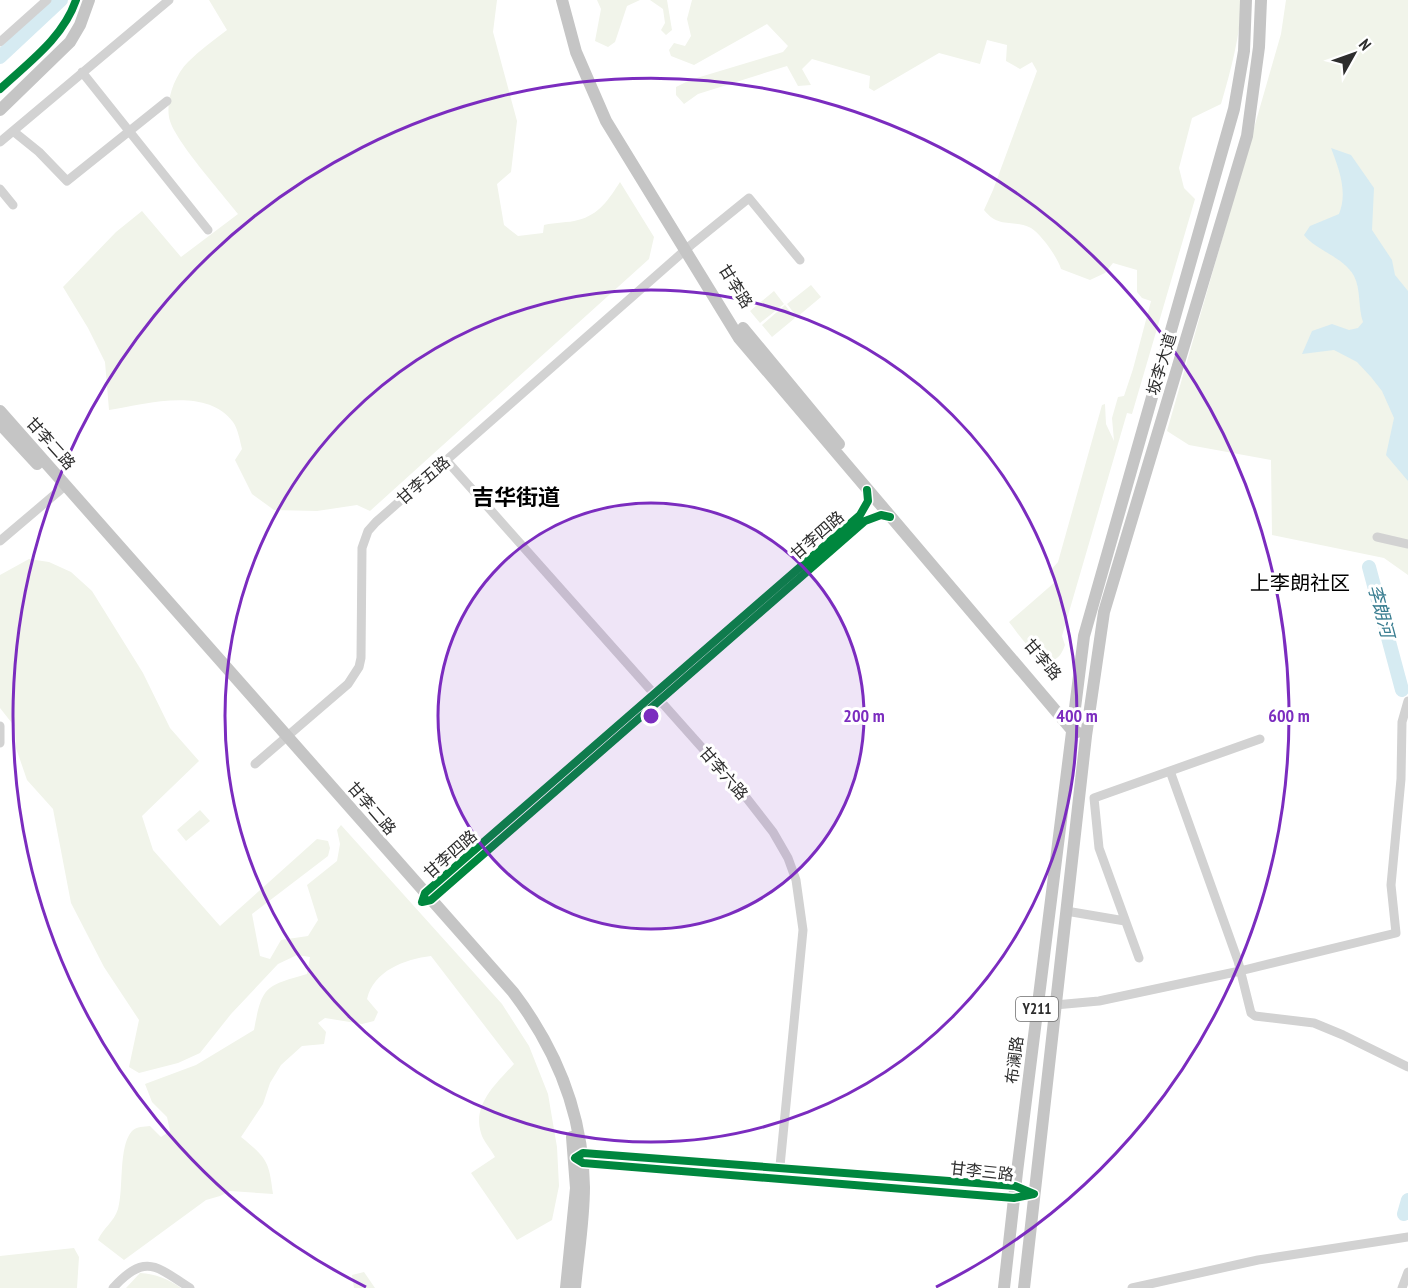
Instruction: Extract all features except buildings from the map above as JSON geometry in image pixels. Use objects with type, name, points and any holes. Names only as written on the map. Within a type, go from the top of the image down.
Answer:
[{"type":"main road","points":[[0,99],[59,43],[73,21],[80,0]]},
{"type":"main road","points":[[0,110],[70,42],[80,25],[89,0]]},
{"type":"main road","name":"甘李路","points":[[562,0],[576,52],[617,140],[759,351],[1072,725]]},
{"type":"main road","name":"甘李路","points":[[570,0],[577,32],[614,119],[726,319],[755,359],[890,517],[1072,725],[1086,736]]},
{"type":"main road","name":"坂李大道","points":[[1072,725],[1079,659],[1090,608],[1233,109],[1244,51],[1246,0]]},
{"type":"main road","name":"坂李大道","points":[[1086,736],[1104,612],[1247,136],[1258,47],[1261,0]]},
{"type":"main road","name":"甘李二路","points":[[0,411],[63,487],[426,898],[507,997],[540,1046],[564,1103],[580,1158],[582,1216],[575,1288]]},
{"type":"main road","name":"甘李二路","points":[[0,424],[63,487]]},
{"type":"main road","name":"布澜路","points":[[1004,1288],[1072,725]]},
{"type":"main road","name":"Y211","points":[[1024,1288],[1086,736]]},
{"type":"main road","name":"甘李二路","points":[[566,1288],[580,1158]]},
{"type":"street","points":[[0,42],[47,0]]},
{"type":"street","points":[[0,142],[169,0]]},
{"type":"street","points":[[82,72],[208,230]]},
{"type":"street","points":[[13,131],[39,152],[67,181],[166,101]]},
{"type":"street","points":[[0,189],[14,205]]},
{"type":"street","name":"甘李五路","points":[[255,764],[348,684],[359,667],[362,548],[368,531],[688,248],[749,198],[800,260]]},
{"type":"street","name":"甘李六路","points":[[446,460],[745,796],[773,832],[788,858],[796,879],[803,930],[780,1166]]},
{"type":"street","points":[[0,541],[63,487]]},
{"type":"street","name":"甘李四路","points":[[657,697],[860,515],[868,501],[867,490]]},
{"type":"street","name":"甘李四路","points":[[426,898],[657,697],[865,521],[881,515],[890,517]]},
{"type":"street","points":[[1377,537],[1408,544]]},
{"type":"street","points":[[1396,933],[1391,885],[1401,779],[1402,722],[1408,701]]},
{"type":"street","points":[[0,726],[0,743]]},
{"type":"street","points":[[1139,958],[1099,848],[1094,798],[1260,739]]},
{"type":"street","points":[[1170,771],[1240,971],[1251,1013],[1255,1016],[1314,1023],[1408,1067]]},
{"type":"street","points":[[1066,911],[1125,921]]},
{"type":"street","points":[[1055,1005],[1099,1001],[1240,971],[1408,930]]},
{"type":"street","name":"甘李三路","points":[[580,1158],[1034,1194]]},
{"type":"street","points":[[1132,1288],[1258,1260],[1408,1237]]},
{"type":"street","points":[[114,1288],[134,1269],[147,1265],[162,1269],[190,1288]]},
{"type":"street","points":[[1402,1288],[1408,1272]]},
{"type":"shaded area","points":[[209,0],[497,0],[493,32],[517,121],[511,172],[497,184],[504,225],[518,236],[543,233],[544,225],[585,218],[603,206],[620,182],[654,237],[649,259],[370,511],[357,505],[317,511],[274,510],[252,494],[235,460],[242,449],[233,422],[221,411],[207,404],[175,400],[109,410],[105,362],[63,287],[116,232],[142,211],[181,257],[238,214],[188,152],[172,126],[168,110],[170,95],[183,67],[227,30]]},
{"type":"shaded area","points":[[597,0],[640,0],[627,6],[615,42],[608,47],[595,41],[601,9]]},
{"type":"shaded area","points":[[650,0],[667,0],[672,30],[666,35],[661,30],[665,23],[663,9]]},
{"type":"shaded area","points":[[692,0],[1242,0],[1234,53],[1221,104],[1192,118],[1179,168],[1184,188],[1195,199],[1132,414],[1127,413],[1062,636],[1065,645],[1059,656],[1052,660],[1044,659],[1036,654],[1009,622],[1055,582],[1049,572],[1058,562],[1102,405],[1105,404],[1106,424],[1114,441],[1112,418],[1118,397],[1124,396],[1133,369],[1151,301],[1142,298],[1137,292],[1137,270],[1113,263],[1105,273],[1090,280],[1061,269],[1049,247],[1035,231],[1024,225],[995,220],[984,210],[1037,71],[1032,62],[1020,69],[1006,61],[1007,45],[987,40],[980,64],[939,53],[874,91],[869,88],[870,76],[812,59],[802,69],[811,85],[798,86],[787,66],[698,94],[684,104],[676,95],[676,87],[690,80],[783,52],[788,46],[767,24],[694,65],[671,56],[669,50],[674,43],[685,46],[691,36],[687,19]]},
{"type":"shaded area","points":[[1286,0],[1408,0],[1408,575],[1384,558],[1272,535],[1271,460],[1189,445],[1167,431],[1281,34]]},
{"type":"shaded area","points":[[1331,148],[1351,155],[1374,188],[1372,230],[1392,260],[1395,275],[1408,291],[1408,481],[1386,455],[1394,418],[1382,391],[1371,377],[1357,362],[1334,350],[1302,354],[1312,331],[1332,324],[1349,330],[1358,328],[1363,322],[1358,287],[1354,276],[1344,264],[1304,235],[1310,226],[1339,214],[1342,206],[1343,189]]},
{"type":"shaded area","points":[[811,285],[821,297],[797,317],[787,304]]},
{"type":"shaded area","points":[[774,291],[784,304],[760,323],[750,311]]},
{"type":"shaded area","points":[[785,305],[795,318],[772,337],[762,325]]},
{"type":"shaded area","points":[[29,559],[49,562],[71,572],[92,591],[143,673],[170,728],[199,761],[142,816],[153,850],[220,926],[317,839],[328,841],[330,848],[328,856],[252,914],[260,956],[270,959],[281,940],[308,936],[318,920],[307,885],[337,861],[340,844],[337,830],[341,825],[502,1004],[529,1046],[548,1094],[557,1147],[559,1186],[552,1220],[517,1240],[471,1173],[495,1157],[482,1136],[480,1113],[488,1095],[514,1064],[431,956],[411,960],[392,968],[376,981],[367,999],[378,1012],[374,1021],[362,1024],[325,1018],[318,1023],[326,1032],[324,1044],[302,1046],[281,1065],[270,1083],[263,1104],[241,1137],[265,1161],[273,1194],[230,1191],[206,1200],[124,1260],[98,1240],[118,1209],[123,1157],[132,1131],[138,1127],[150,1126],[161,1137],[170,1131],[167,1117],[152,1102],[145,1084],[196,1065],[254,1030],[263,996],[274,985],[307,974],[310,957],[297,955],[278,964],[231,1014],[200,1053],[178,1063],[139,1073],[129,1067],[139,1020],[104,967],[71,903],[53,809],[27,780],[16,748],[15,727],[0,708],[0,575]]},
{"type":"shaded area","points":[[200,810],[210,821],[186,841],[177,830]]},
{"type":"shaded area","points":[[74,1248],[79,1257],[77,1288],[0,1288],[0,1256]]},
{"type":"shaded area","points":[[364,1272],[375,1288],[354,1288],[352,1275]]},
{"type":"shaded area","points":[[140,1273],[162,1278],[181,1288],[126,1288]]},
{"type":"waterway","points":[[0,57],[61,0]]},
{"type":"waterway","name":"李朗河","points":[[1369,567],[1402,690]]},
{"type":"waterway","name":"李朗河","points":[[1404,1214],[1408,1200]]},
{"type":"cycle path","points":[[0,89],[54,38],[70,14],[76,0]]},
{"type":"cycle path","points":[[867,490],[868,501],[860,515],[425,893],[422,902],[431,900],[865,521],[881,515],[890,517]]},
{"type":"cycle path","points":[[583,1153],[1015,1186],[1034,1194],[1014,1198],[583,1163],[575,1158],[583,1153]]},
{"type":"district","name":"吉华街道","points":[[516,497]]},
{"type":"district","name":"上李朗社区","points":[[1300,583]]}]
